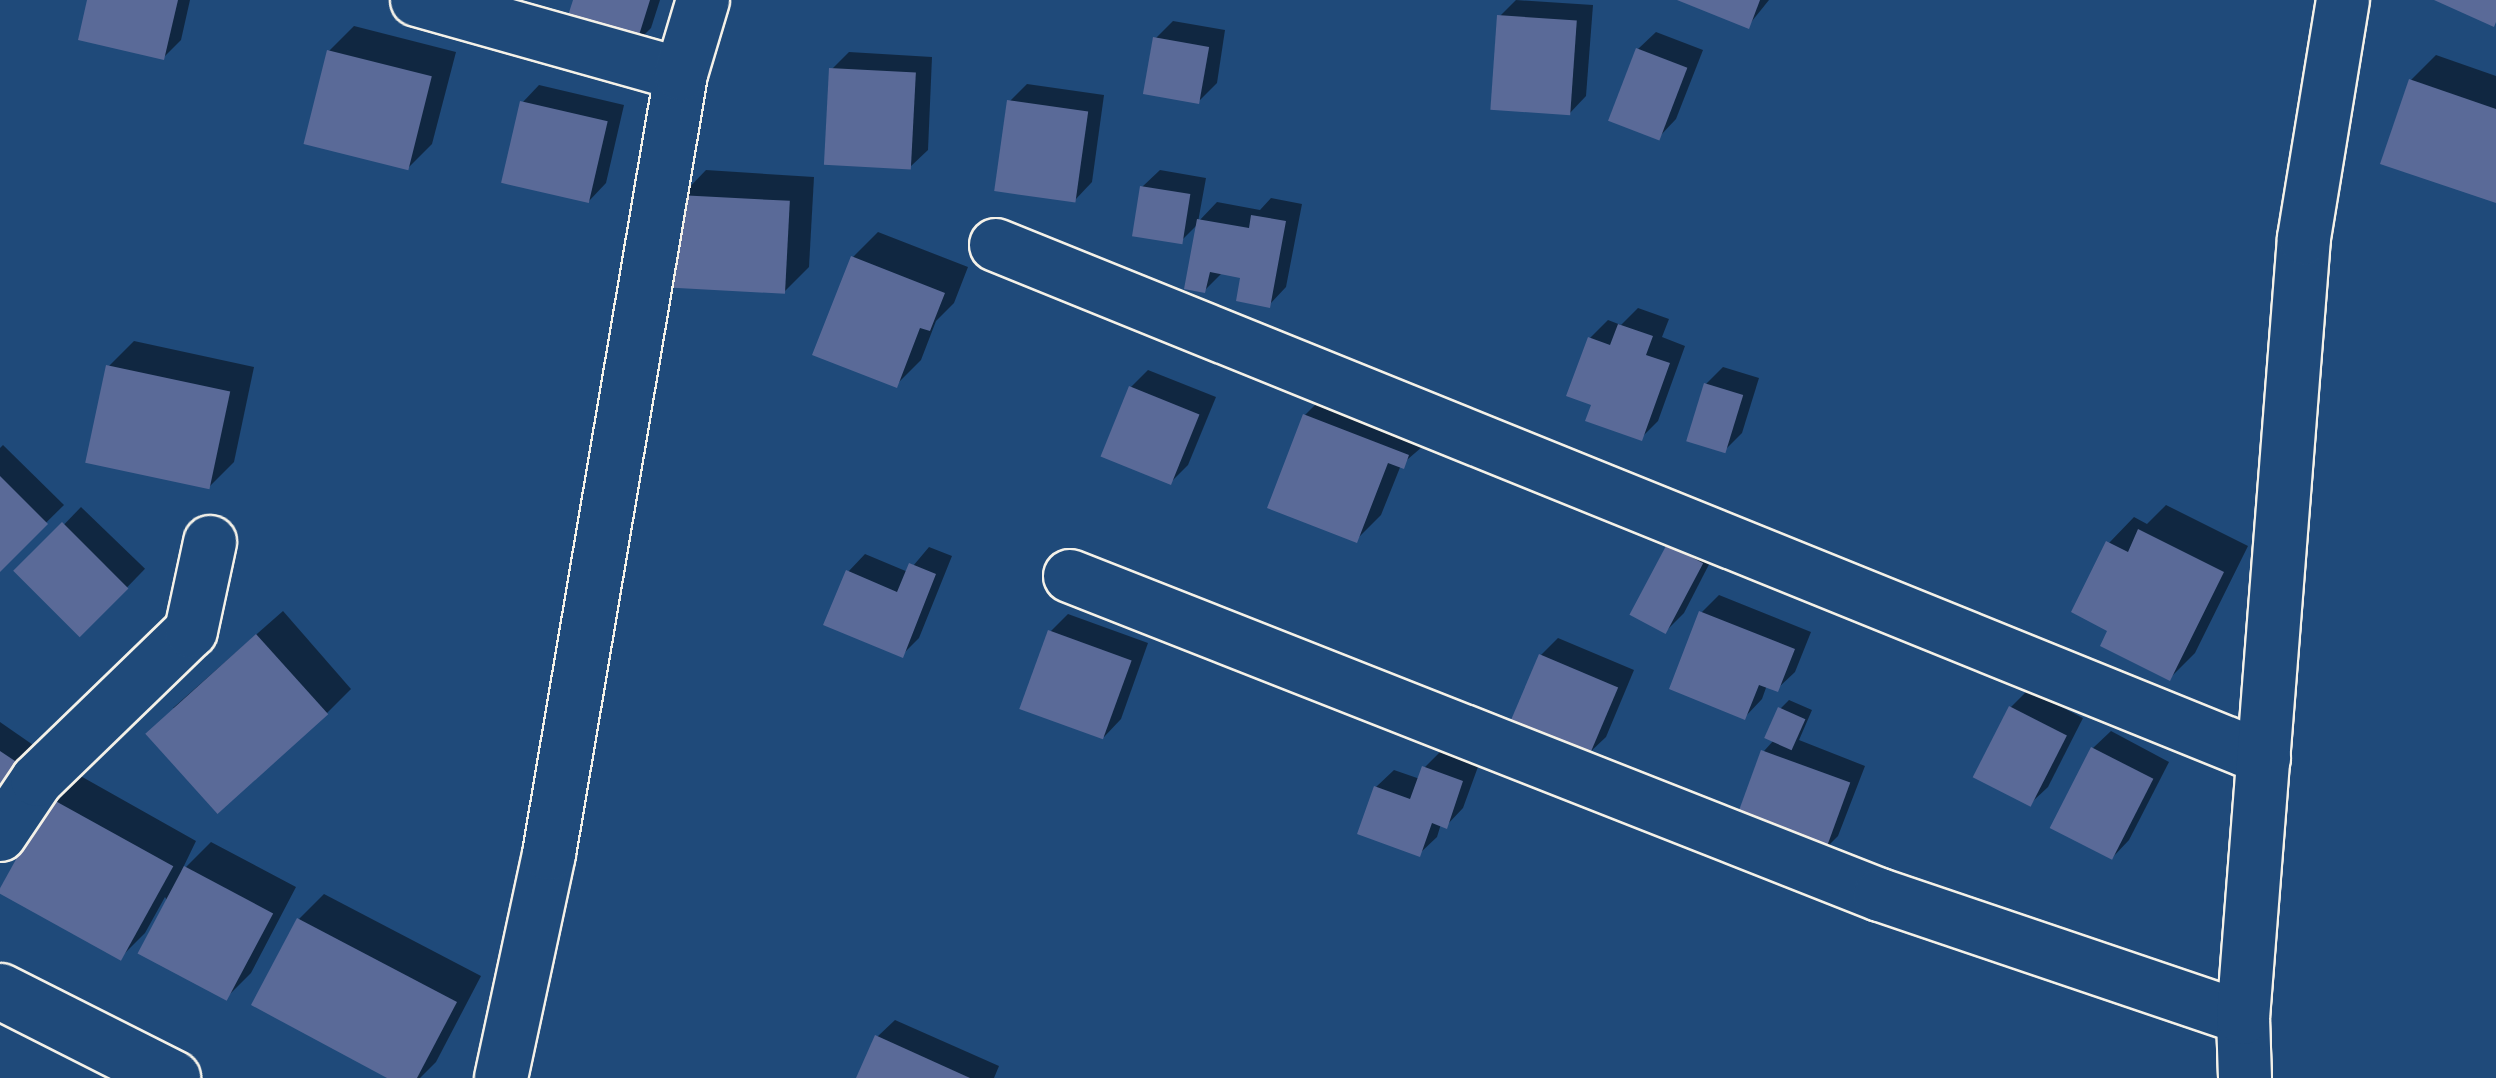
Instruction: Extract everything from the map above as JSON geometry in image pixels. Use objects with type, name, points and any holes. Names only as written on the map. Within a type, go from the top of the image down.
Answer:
[{"type":"street","points":[[417,0],[682,74]]},
{"type":"street","points":[[500,1078],[550,854],[682,74],[703,0]]},
{"type":"street","points":[[2244,1078],[2243,1018],[2304,238],[2343,0]]},
{"type":"street","points":[[996,245],[2264,758]]},
{"type":"street","points":[[0,835],[37,780],[191,631],[210,542]]},
{"type":"street","points":[[1070,576],[1880,895],[2243,1018]]},
{"type":"street","points":[[0,990],[172,1078]]},
{"type":"building","points":[[87,0],[178,0],[164,60],[78,40]]},
{"type":"building","points":[[573,0],[650,0],[635,48],[565,25]]},
{"type":"building","points":[[1677,0],[1760,0],[1749,29]]},
{"type":"building","points":[[2434,0],[2496,0],[2494,27]]},
{"type":"building","points":[[1497,15],[1577,21],[1570,115],[1490,110]]},
{"type":"building","points":[[1153,37],[1209,47],[1199,104],[1143,94]]},
{"type":"building","points":[[1636,48],[1687,68],[1659,141],[1608,121]]},
{"type":"building","points":[[327,50],[432,76],[408,170],[304,144]]},
{"type":"building","points":[[829,68],[916,73],[911,169],[824,165]]},
{"type":"building","points":[[2409,79],[2496,109],[2496,203],[2380,164]]},
{"type":"building","points":[[1007,100],[1088,111],[1075,203],[994,191]]},
{"type":"building","points":[[520,101],[608,121],[589,203],[501,183]]},
{"type":"building","points":[[1140,186],[1190,194],[1182,244],[1132,236]]},
{"type":"building","points":[[678,195],[790,201],[785,294],[673,288]]},
{"type":"building","points":[[1251,215],[1286,221],[1270,308],[1236,301],[1240,278],[1210,272],[1205,293],[1184,289],[1197,219],[1249,228]]},
{"type":"building","points":[[851,256],[945,293],[930,331],[920,328],[897,388],[812,355]]},
{"type":"building","points":[[1618,324],[1653,336],[1646,355],[1670,363],[1642,441],[1585,421],[1591,405],[1566,396],[1588,337],[1610,345]]},
{"type":"building","points":[[106,365],[230,391],[209,489],[85,463]]},
{"type":"building","points":[[1704,383],[1743,395],[1725,453],[1686,441]]},
{"type":"building","points":[[1129,386],[1199,414],[1171,485],[1101,456]]},
{"type":"building","points":[[1303,414],[1409,455],[1404,469],[1388,463],[1357,543],[1267,508]]},
{"type":"building","points":[[0,476],[48,524],[0,572]]},
{"type":"building","points":[[62,522],[128,588],[80,637],[13,571]]},
{"type":"building","points":[[2138,529],[2224,572],[2170,681],[2100,646],[2107,631],[2071,612],[2106,541],[2128,552]]},
{"type":"building","points":[[1667,544],[1703,563],[1666,634],[1629,615]]},
{"type":"building","points":[[909,563],[936,574],[903,658],[823,625],[846,570],[897,592]]},
{"type":"building","points":[[1699,611],[1795,649],[1778,692],[1759,685],[1745,720],[1669,689]]},
{"type":"building","points":[[1048,630],[1132,660],[1103,739],[1019,709]]},
{"type":"building","points":[[256,634],[328,714],[218,814],[145,734]]},
{"type":"building","points":[[1539,654],[1618,688],[1588,758],[1509,724]]},
{"type":"building","points":[[2009,706],[2067,736],[2031,807],[1973,777]]},
{"type":"building","points":[[1778,707],[1805,719],[1792,750],[1764,738]]},
{"type":"building","points":[[2091,747],[2153,779],[2112,860],[2050,828]]},
{"type":"building","points":[[1761,750],[1850,782],[1824,855],[1735,822]]},
{"type":"building","points":[[0,751],[21,765],[0,794]]},
{"type":"building","points":[[1422,766],[1463,781],[1447,829],[1432,823],[1420,857],[1357,834],[1374,786],[1410,799]]},
{"type":"building","points":[[50,798],[173,866],[121,961],[0,894]]},
{"type":"building","points":[[184,866],[273,913],[227,1001],[138,953]]},
{"type":"building","points":[[297,918],[457,1002],[417,1078],[387,1078],[251,1005]]},
{"type":"building","points":[[875,1035],[970,1078],[856,1078]]}]
